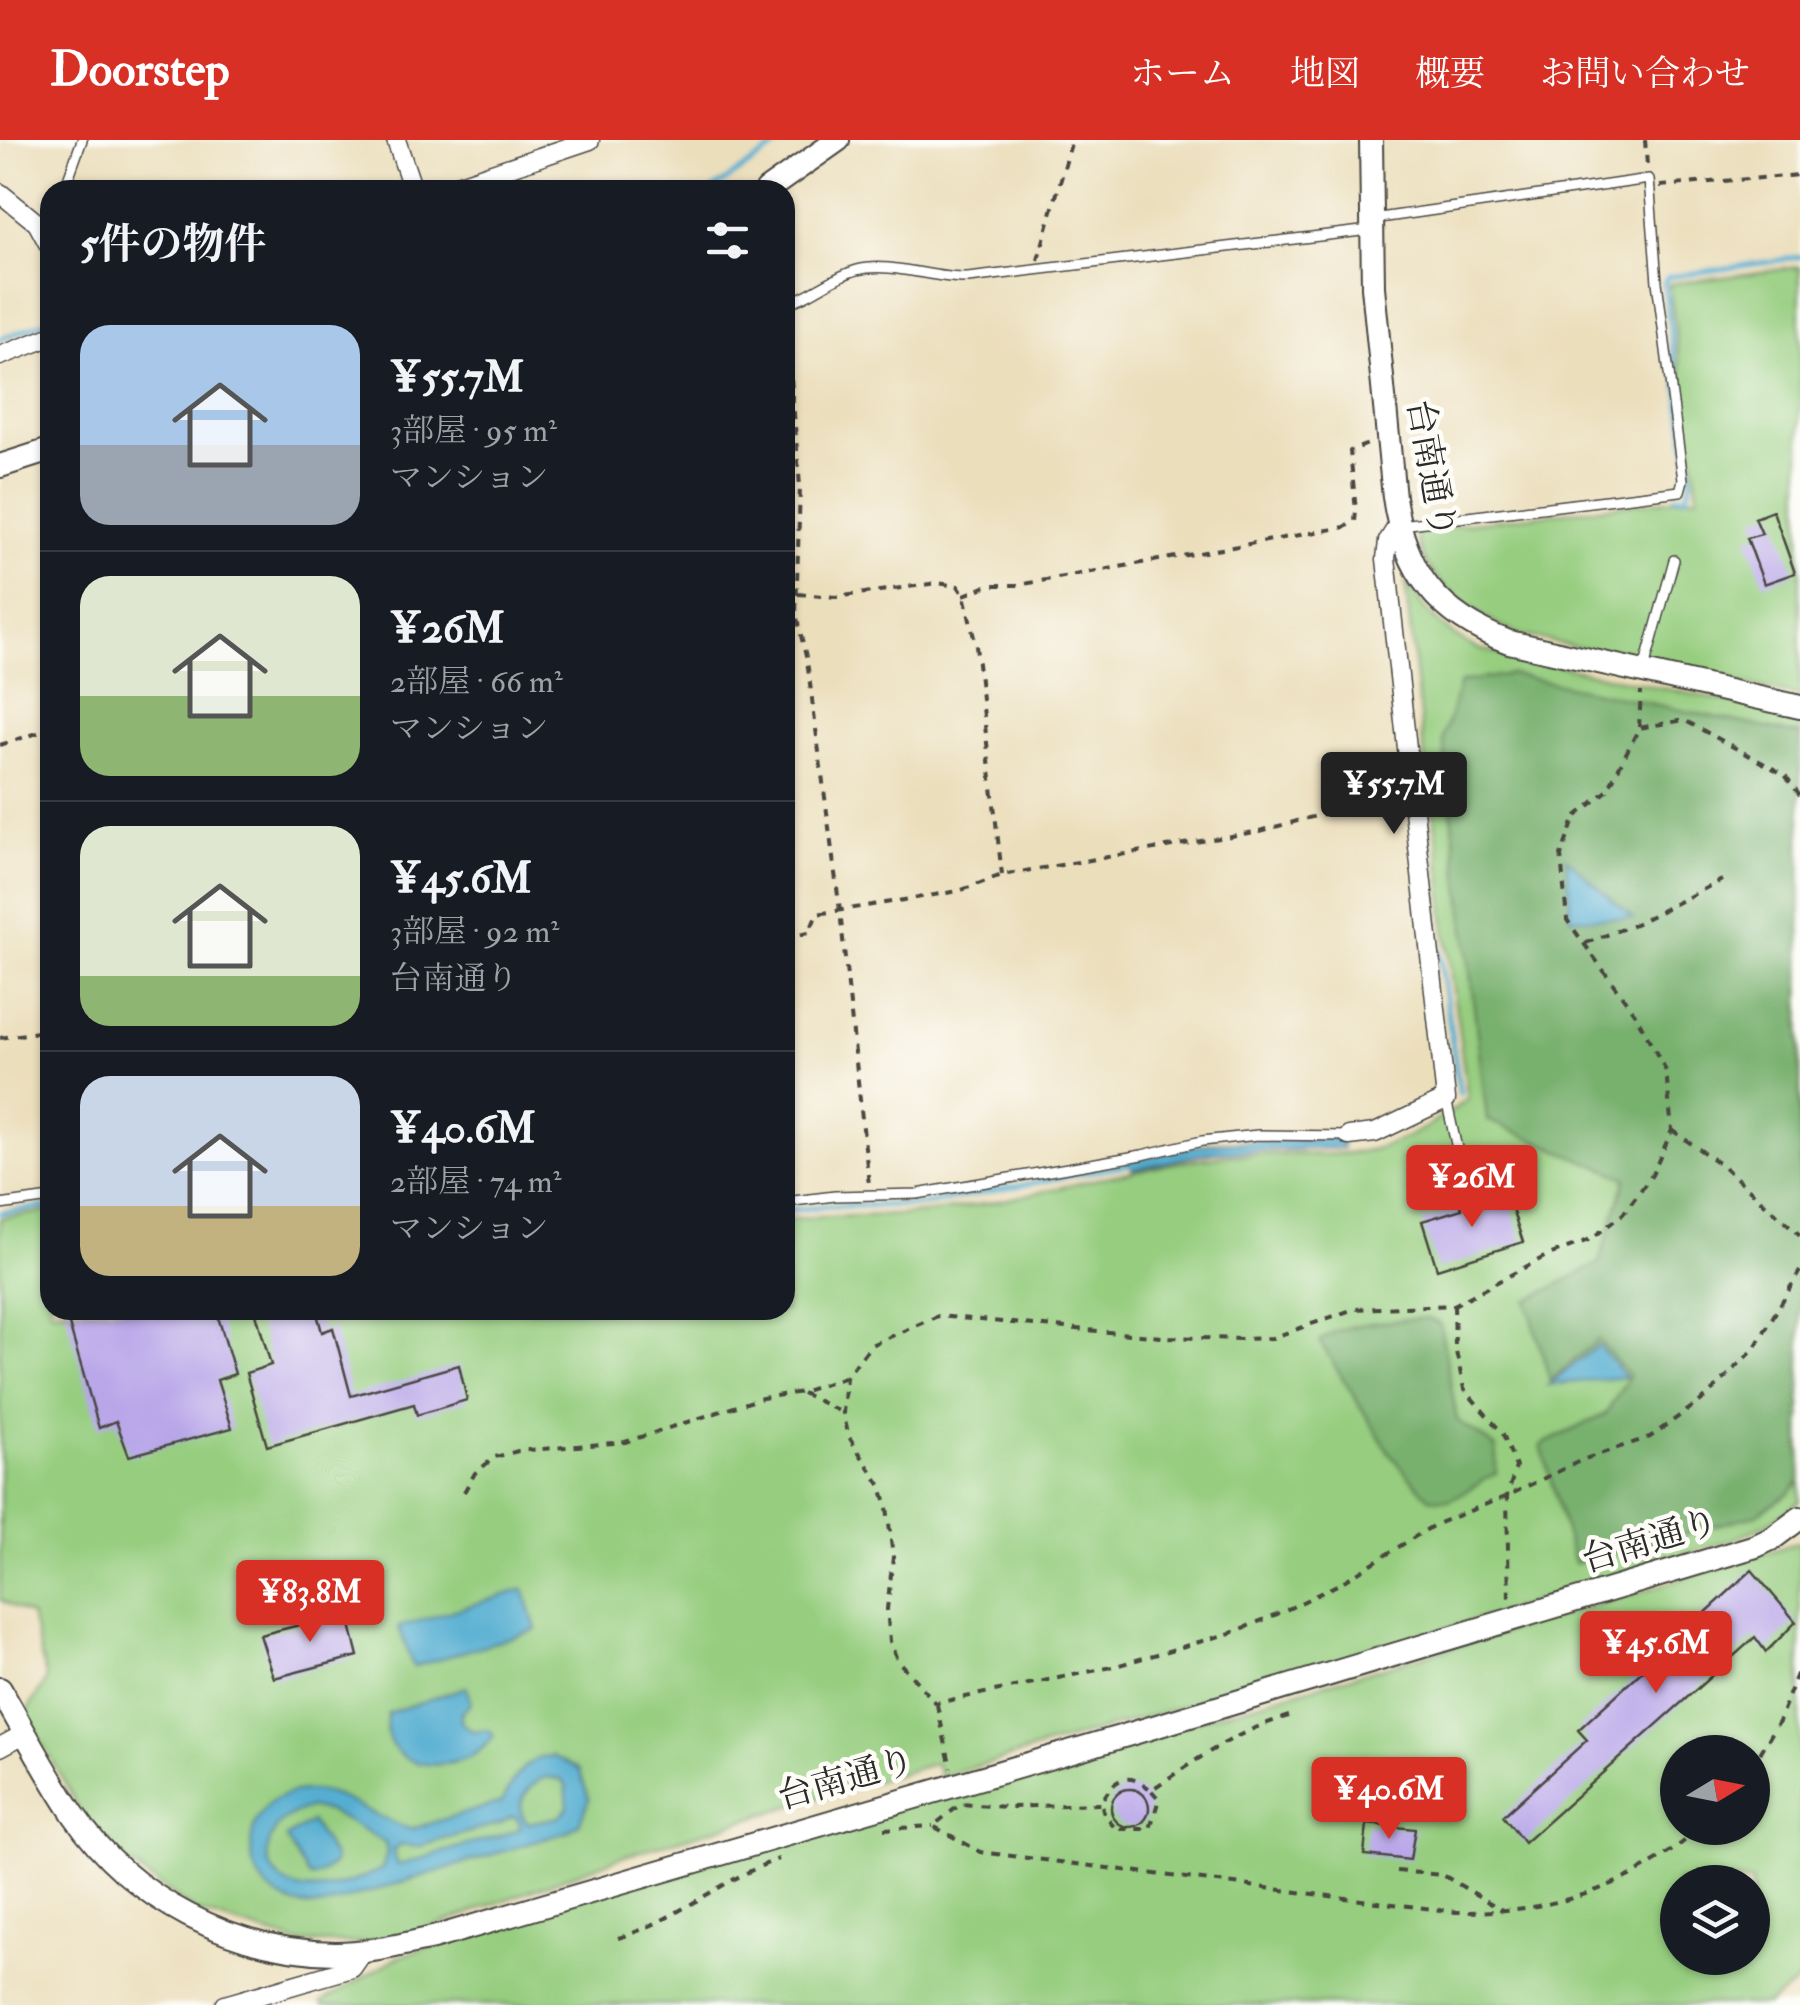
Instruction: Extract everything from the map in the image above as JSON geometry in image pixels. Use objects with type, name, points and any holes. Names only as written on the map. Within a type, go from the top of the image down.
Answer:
[{"type":"street","points":[[396,140],[410,180]]},
{"type":"street","points":[[472,180],[590,140]]},
{"type":"street","points":[[781,180],[838,140]]},
{"type":"street","name":"台南通り","points":[[1371,140],[1372,287],[1387,440],[1398,526],[1427,588],[1440,603],[1480,631],[1509,642],[1800,707]]},
{"type":"street","points":[[0,193],[40,228]]},
{"type":"street","points":[[0,356],[40,341]]},
{"type":"street","points":[[0,466],[40,453]]},
{"type":"street","points":[[1348,1136],[1374,1133],[1446,1099],[1386,558],[1388,541],[1398,526]]},
{"type":"street","name":"台南通り","points":[[0,1690],[74,1816],[125,1872],[154,1895],[208,1925],[265,1945],[302,1951],[364,1951],[433,1938],[1595,1595],[1773,1538],[1800,1518]]},
{"type":"street","points":[[1773,1538],[1800,1533]]},
{"type":"street","points":[[0,1747],[26,1734]]},
{"type":"street","points":[[302,1951],[306,1982]]},
{"type":"street","points":[[225,2005],[352,1968],[364,1951]]},
{"type":"lane","points":[[68,180],[82,140]]},
{"type":"lane","points":[[795,299],[856,270],[872,268],[943,279],[1037,270],[1650,183],[1657,282],[1683,480],[1680,491],[1398,526]]},
{"type":"lane","points":[[1643,672],[1674,560]]},
{"type":"lane","points":[[1446,1099],[1464,1180]]},
{"type":"lane","points":[[795,1201],[917,1194],[1258,1134],[1348,1136]]},
{"type":"lane","points":[[0,1205],[40,1199]]},
{"type":"path","points":[[1037,270],[1043,233],[1072,140]]},
{"type":"path","points":[[1645,140],[1650,183],[1800,176]]},
{"type":"path","points":[[795,426],[800,486],[796,614],[808,673],[840,910],[870,1195]]},
{"type":"path","points":[[964,596],[989,585],[1018,585],[1345,528],[1355,521],[1350,451],[1387,440]]},
{"type":"path","points":[[798,594],[855,596],[937,582],[958,586],[976,646],[1002,875]]},
{"type":"path","points":[[464,1492],[475,1473],[496,1457],[518,1450],[625,1442],[762,1398],[802,1392],[846,1377],[871,1346],[938,1316],[1162,1337],[1272,1338],[1354,1310],[1454,1306],[1546,1256],[1591,1239],[1623,1214],[1652,1175],[1672,1130],[1666,1071],[1635,1014],[1567,920],[1561,856],[1575,818],[1607,791],[1639,728],[1643,672]]},
{"type":"path","points":[[1639,728],[1684,720],[1785,776],[1800,795]]},
{"type":"path","points":[[0,746],[40,732]]},
{"type":"path","points":[[795,935],[809,933],[817,914],[958,891],[1002,875],[1260,831],[1413,790]]},
{"type":"path","points":[[1585,944],[1722,880]]},
{"type":"path","points":[[0,1038],[40,1032]]},
{"type":"path","points":[[1672,1130],[1724,1168],[1800,1235]]},
{"type":"path","points":[[936,1703],[1112,1667],[1234,1632],[1339,1584],[1434,1525],[1582,1460],[1650,1438],[1706,1397],[1754,1350],[1800,1271]]},
{"type":"path","points":[[1454,1306],[1455,1347],[1464,1389],[1503,1434],[1516,1467],[1507,1496],[1510,1609]]},
{"type":"path","points":[[846,1377],[842,1413],[849,1437],[881,1486],[887,1507],[893,1557],[887,1610],[890,1641],[898,1660],[936,1703],[952,1768]]},
{"type":"path","points":[[802,1392],[842,1413]]},
{"type":"path","points":[[1770,1737],[1800,1666]]},
{"type":"path","points":[[1151,1790],[1253,1726],[1288,1716]]},
{"type":"path","points":[[1125,1779],[1140,1780],[1158,1799],[1150,1829],[1116,1829],[1104,1816],[1101,1804],[1109,1786],[1125,1779]]},
{"type":"path","points":[[933,1826],[961,1804],[1101,1804]]},
{"type":"path","points":[[880,1830],[933,1826],[981,1852],[1456,1912],[1506,1912],[1565,1902],[1622,1882],[1678,1845]]},
{"type":"path","points":[[618,1938],[655,1926],[741,1875],[780,1859]]},
{"type":"path","points":[[1397,1872],[1443,1875],[1506,1912]]},
{"type":"green space","points":[[1800,267],[1800,697],[1517,634],[1469,606],[1440,580],[1420,549],[1416,531],[1698,496],[1669,284]]},
{"type":"green space","points":[[1405,581],[1436,621],[1478,649],[1800,717],[1800,1501],[1765,1525],[1735,1539],[1490,1616],[941,1777],[936,1763],[623,1856],[411,1935],[368,1943],[298,1943],[196,1912],[121,1858],[80,1810],[25,1714],[47,1680],[31,1616],[0,1600],[0,1218],[40,1212],[40,1320],[795,1320],[795,1219],[961,1208],[1178,1162],[1234,1155],[1317,1155],[1374,1149],[1435,1122],[1468,1099]]},
{"type":"green space","points":[[1511,674],[1800,735],[1800,1481],[1755,1515],[1574,1563],[1541,1445],[1606,1414],[1629,1376],[1598,1340],[1550,1381],[1527,1301],[1599,1263],[1626,1178],[1487,1120],[1443,738],[1460,682]]},
{"type":"green space","points":[[1426,1318],[1440,1324],[1457,1420],[1496,1447],[1496,1473],[1450,1500],[1429,1498],[1392,1457],[1320,1342],[1354,1326]]},
{"type":"green space","points":[[1800,1542],[1800,1980],[1768,2005],[323,2005],[322,2002],[398,1957],[606,1889],[1548,1620]]},
{"type":"water","points":[[1566,858],[1633,918],[1571,918]]},
{"type":"water","points":[[1341,1138],[1342,1148],[1213,1152],[1133,1169],[1127,1161],[1211,1143]]},
{"type":"water","points":[[1598,1345],[1625,1377],[1549,1385]]},
{"type":"water","points":[[524,1589],[536,1630],[413,1667],[399,1627]]},
{"type":"water","points":[[466,1687],[471,1703],[461,1713],[461,1722],[473,1732],[488,1730],[494,1737],[480,1751],[440,1764],[425,1764],[399,1753],[387,1730],[388,1713]]},
{"type":"water","points":[[553,1756],[579,1769],[589,1799],[579,1824],[567,1832],[324,1906],[294,1904],[271,1891],[257,1873],[252,1851],[254,1828],[265,1809],[284,1795],[324,1793],[411,1829],[502,1802],[521,1770]],"holes":[[[547,1777],[566,1785],[568,1807],[559,1817],[528,1823],[521,1810],[524,1796]],[[311,1808],[328,1811],[385,1843],[387,1853],[382,1869],[330,1888],[308,1890],[283,1881],[273,1871],[268,1846],[282,1822]],[[517,1817],[521,1827],[396,1864],[393,1850],[403,1845],[418,1847]]]},
{"type":"water","points":[[311,1822],[335,1859],[333,1865],[315,1877],[309,1877],[286,1838]]},
{"type":"building","points":[[1773,511],[1795,573],[1764,584],[1747,538],[1762,534],[1755,518]]},
{"type":"building","points":[[1490,1190],[1494,1201],[1508,1196],[1523,1242],[1437,1269],[1422,1221],[1462,1209],[1459,1198]]},
{"type":"building","points":[[68,1320],[219,1320],[235,1374],[217,1380],[232,1428],[129,1456],[116,1421],[99,1428]]},
{"type":"building","points":[[258,1320],[319,1320],[322,1332],[333,1328],[351,1396],[459,1365],[467,1400],[417,1415],[414,1404],[267,1446],[246,1373],[271,1365]]},
{"type":"building","points":[[1752,1570],[1796,1622],[1766,1652],[1755,1637],[1524,1843],[1503,1816],[1587,1740],[1578,1730]]},
{"type":"building","points":[[347,1613],[358,1656],[274,1678],[260,1635]]},
{"type":"building","points":[[1130,1789],[1144,1794],[1149,1808],[1144,1822],[1130,1827],[1116,1822],[1111,1808],[1116,1794]]},
{"type":"building","points":[[1367,1824],[1415,1829],[1410,1860],[1364,1855]]},
{"type":"waterway","points":[[727,180],[786,140]]},
{"type":"waterway","points":[[1675,496],[1687,495],[1691,480],[1664,282],[1668,277],[1800,257]]},
{"type":"waterway","points":[[0,339],[40,324]]},
{"type":"waterway","points":[[1416,755],[1460,1095]]},
{"type":"waterway","points":[[795,1210],[922,1205],[1134,1163]]},
{"type":"waterway","points":[[0,1213],[40,1207]]}]
